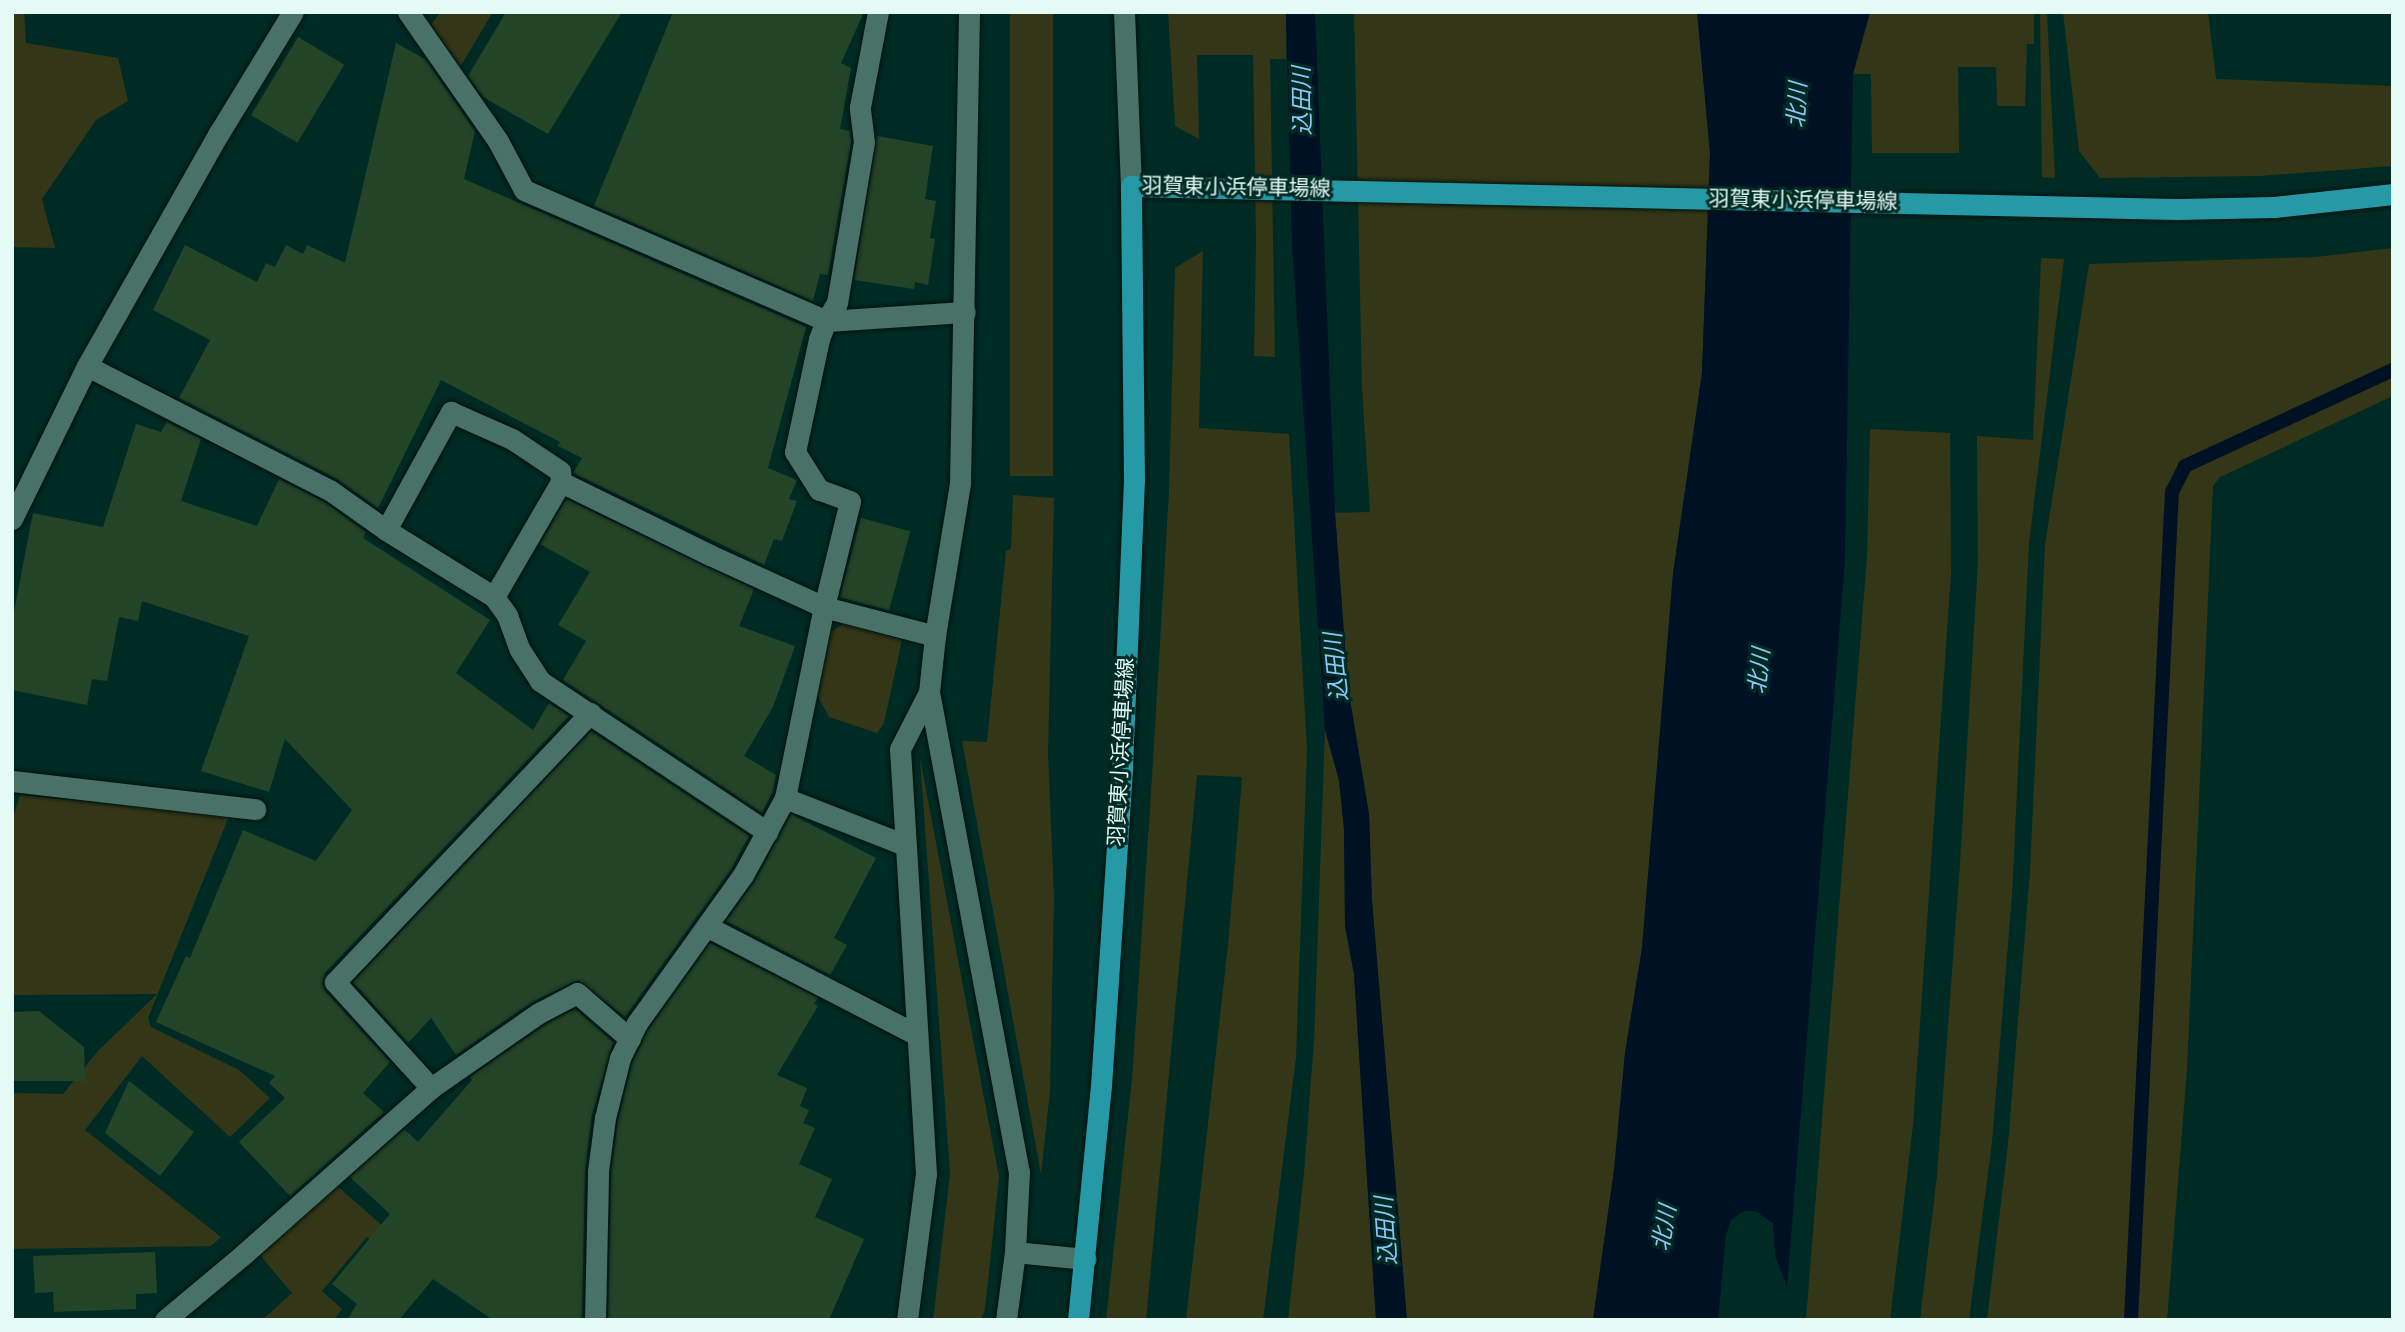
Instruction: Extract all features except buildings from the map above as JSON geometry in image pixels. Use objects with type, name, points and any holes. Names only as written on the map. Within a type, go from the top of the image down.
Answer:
[{"type":"main road","name":"羽賀東小浜停車場線","points":[[1078,1320],[1101,1086],[1124,725],[1134,480],[1131,186],[2178,209],[2274,207],[2393,194]]},
{"type":"street","points":[[12,519],[87,366],[219,133],[293,12]]},
{"type":"street","points":[[408,12],[498,141],[524,190],[826,321],[965,312]]},
{"type":"street","points":[[595,1320],[600,1157],[605,1118],[620,1058],[637,1023],[743,875],[785,798],[824,607],[850,501],[819,490],[795,452],[819,339],[837,303],[864,142],[860,107],[878,12]]},
{"type":"street","points":[[968,12],[960,483],[935,636],[929,692],[1019,1172],[1015,1252],[1006,1320]]},
{"type":"street","points":[[1124,12],[1131,186]]},
{"type":"street","points":[[87,366],[331,491],[386,530],[494,597],[507,615],[520,650],[540,681],[767,832]]},
{"type":"street","points":[[386,530],[451,412],[512,439],[560,471],[561,482],[494,597]]},
{"type":"street","points":[[561,482],[824,607],[935,636]]},
{"type":"street","points":[[907,1320],[926,1174],[900,749],[929,692]]},
{"type":"street","points":[[431,1088],[335,982],[590,713]]},
{"type":"street","points":[[12,781],[255,808]]},
{"type":"street","points":[[785,798],[905,845]]},
{"type":"street","points":[[708,927],[917,1035]]},
{"type":"street","points":[[165,1320],[244,1254],[431,1088],[539,1013],[577,993],[630,1039]]},
{"type":"street","points":[[1015,1252],[1086,1259]]},
{"type":"green space","points":[[12,12],[24,12],[26,43],[118,58],[128,101],[96,120],[42,199],[55,248],[12,247]]},
{"type":"green space","points":[[441,12],[493,12],[460,67],[431,25]]},
{"type":"green space","points":[[1010,12],[1053,12],[1053,476],[1010,476]]},
{"type":"green space","points":[[1168,12],[1286,12],[1286,59],[1270,59],[1275,357],[1254,356],[1256,242],[1253,55],[1197,55],[1199,139],[1175,126]]},
{"type":"green space","points":[[1354,12],[1697,12],[1710,153],[1702,373],[1673,574],[1642,948],[1625,1053],[1614,1170],[1593,1320],[1407,1320],[1372,901],[1369,814],[1348,687],[1335,513],[1370,512],[1362,388]]},
{"type":"green space","points":[[1870,12],[2034,12],[2034,44],[2027,44],[2025,106],[1997,106],[1996,67],[1958,67],[1959,153],[1872,153],[1871,74],[1853,74]]},
{"type":"green space","points":[[2040,12],[2047,12],[2055,178],[2042,177]]},
{"type":"green space","points":[[2063,12],[2208,12],[2216,79],[2393,86],[2393,166],[2259,176],[2100,178],[2079,151]]},
{"type":"green space","points":[[2393,248],[2393,396],[2220,477],[2213,486],[2187,1069],[2167,1320],[1987,1320],[2008,1144],[2030,871],[2045,545],[2089,264],[2316,257]]},
{"type":"green space","points":[[1203,251],[1199,428],[1289,434],[1307,750],[1296,1057],[1263,1320],[1186,1320],[1228,945],[1242,777],[1197,775],[1146,1320],[1106,1320],[1132,1079],[1152,777],[1169,491],[1175,268]]},
{"type":"green space","points":[[2041,258],[2064,259],[2029,543],[2012,894],[1992,1142],[1969,1320],[1920,1320],[1937,1175],[1960,863],[1978,562],[1977,436],[2033,440]]},
{"type":"green space","points":[[1870,429],[1950,433],[1951,573],[1913,1125],[1890,1320],[1806,1320],[1867,557]]},
{"type":"green space","points":[[1013,495],[1054,498],[1048,753],[1054,898],[1050,1091],[1041,1174],[962,741],[987,742],[1006,551],[1011,549]]},
{"type":"green space","points":[[844,623],[902,640],[884,723],[877,733],[829,717],[817,694],[830,633]]},
{"type":"green space","points":[[1325,730],[1339,780],[1344,829],[1345,926],[1354,974],[1376,1320],[1288,1320],[1304,1173],[1314,1040]]},
{"type":"green space","points":[[920,758],[999,1177],[985,1309],[981,1320],[933,1320],[950,1174]]},
{"type":"green space","points":[[20,795],[229,816],[148,1018],[151,1027],[239,1070],[270,1098],[230,1137],[142,1056],[85,1130],[221,1237],[211,1246],[12,1249],[12,1093],[63,1094],[98,1051],[157,994],[12,995],[12,821]]},
{"type":"green space","points":[[337,1186],[393,1235],[380,1247],[367,1237],[322,1291],[342,1309],[334,1320],[262,1320],[292,1293],[259,1254]]},
{"type":"water","name":"込田川","points":[[1286,12],[1315,12],[1335,513],[1348,687],[1369,814],[1372,901],[1407,1320],[1376,1320],[1354,974],[1345,926],[1344,829],[1339,780],[1325,730],[1292,244]]},
{"type":"water","name":"北川","points":[[1697,12],[1870,12],[1853,74],[1845,561],[1787,1287],[1775,1256],[1773,1223],[1755,1211],[1744,1211],[1731,1220],[1726,1235],[1718,1320],[1593,1320],[1614,1170],[1625,1053],[1642,948],[1673,574],[1702,373],[1710,153]]},
{"type":"waterway","points":[[2131,1320],[2172,492],[2185,466],[2393,370]]}]
